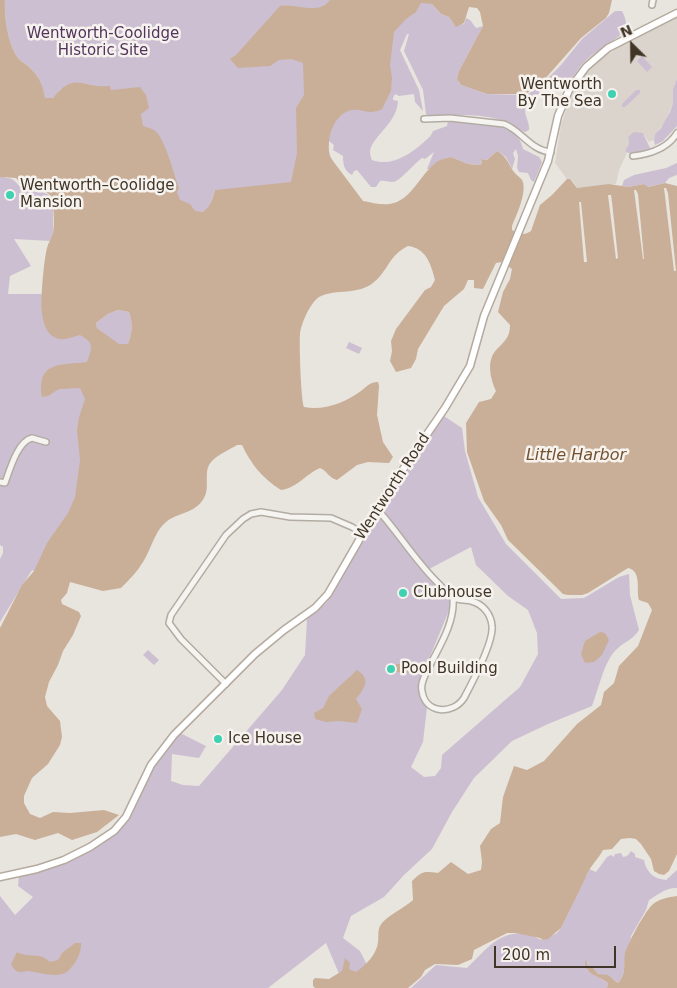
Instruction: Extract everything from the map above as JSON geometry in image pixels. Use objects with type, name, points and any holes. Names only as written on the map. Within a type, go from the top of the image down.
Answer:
[{"type":"main road","name":"Wentworth Road","points":[[0,877],[64,860],[90,847],[114,831],[126,817],[146,773],[162,749],[269,642],[322,601],[333,586],[377,510],[466,374],[474,355],[484,316],[551,152],[561,107],[569,90],[586,67],[600,54],[616,43],[677,13]]},
{"type":"street","points":[[424,119],[450,118],[504,124],[510,126],[543,151],[551,152]]},
{"type":"street","points":[[633,156],[659,149],[671,141],[677,134]]},
{"type":"street","points":[[0,482],[5,483],[20,447],[25,441],[32,438],[46,442]]},
{"type":"street","points":[[377,510],[395,530],[416,561],[453,598],[472,601],[484,609],[489,616],[492,631],[480,665],[462,702],[454,708],[441,711],[433,708],[425,699],[421,685],[450,623],[453,611],[453,598]]},
{"type":"street","points":[[226,684],[178,635],[169,623],[171,615],[229,532],[247,516],[261,512],[290,517],[331,518],[363,534]]},
{"type":"shaded area","points":[[677,18],[677,79],[673,89],[673,103],[665,122],[655,134],[654,140],[649,142],[643,133],[628,137],[629,144],[625,151],[627,153],[619,170],[616,184],[577,188],[570,179],[567,179],[555,163],[561,125],[569,100],[581,79],[596,63],[617,48]]},
{"type":"green space","name":"Wentworth-Coolidge Historic Site","points":[[5,0],[414,0],[432,4],[441,14],[449,17],[455,25],[464,24],[466,18],[476,28],[483,26],[459,71],[457,79],[461,85],[487,94],[527,95],[561,65],[582,39],[615,11],[622,11],[626,26],[625,32],[582,64],[564,89],[548,88],[531,101],[525,110],[529,130],[525,132],[507,122],[483,116],[428,116],[426,114],[423,90],[404,51],[409,34],[407,34],[400,50],[419,90],[423,111],[415,102],[414,94],[399,96],[395,94],[393,100],[398,101],[395,114],[371,147],[372,160],[386,162],[399,159],[423,143],[433,131],[447,126],[448,120],[481,123],[504,128],[513,133],[520,140],[523,149],[539,157],[542,162],[534,182],[528,173],[519,172],[516,149],[513,153],[515,159],[512,169],[506,157],[497,151],[487,160],[481,159],[482,163],[480,165],[468,164],[451,157],[439,161],[427,169],[434,152],[425,159],[422,158],[396,181],[380,181],[376,187],[371,187],[357,170],[352,175],[347,171],[343,156],[333,150],[334,145],[329,141],[332,159],[350,184],[328,187],[215,190],[210,206],[206,210],[188,217],[61,89],[53,98],[44,98],[43,89],[38,77],[20,60],[12,48],[6,23]]},
{"type":"green space","points":[[642,56],[652,67],[647,72],[637,61]]},
{"type":"green space","points":[[677,79],[677,126],[663,141],[655,145],[655,134],[661,128],[673,103],[673,89]]},
{"type":"green space","points":[[636,90],[640,90],[640,93],[625,107],[622,107],[622,104]]},
{"type":"green space","points":[[634,132],[643,133],[650,148],[649,150],[628,153],[625,151],[629,144],[628,137]]},
{"type":"green space","points":[[677,163],[677,175],[669,178],[665,183],[647,187],[644,184],[628,187],[622,186],[624,180],[634,175],[666,168]]},
{"type":"green space","points":[[5,176],[5,178],[14,180],[25,190],[47,194],[53,200],[53,235],[51,241],[14,239],[31,266],[10,276],[8,294],[43,294],[94,332],[87,392],[81,492],[35,572],[32,570],[0,622],[0,559],[3,547],[0,545],[0,177]]},
{"type":"green space","points":[[118,310],[129,312],[132,328],[128,345],[118,344],[97,328],[96,323],[108,314]]},
{"type":"green space","points":[[349,342],[362,348],[359,354],[346,348]]},
{"type":"green space","points":[[444,416],[462,428],[465,451],[478,497],[506,544],[561,599],[584,598],[619,577],[629,574],[630,595],[639,630],[611,656],[604,669],[592,706],[512,741],[474,778],[452,812],[432,849],[384,897],[351,916],[343,938],[360,951],[368,967],[345,988],[326,943],[268,988],[0,988],[0,896],[15,915],[33,897],[18,886],[19,875],[76,857],[107,839],[122,826],[160,756],[180,733],[206,746],[199,758],[172,754],[171,781],[183,785],[199,786],[282,690],[305,655],[307,619],[327,602],[383,508]],"holes":[[[471,547],[476,565],[508,596],[528,610],[537,633],[538,654],[520,687],[442,755],[441,768],[435,776],[424,777],[411,767],[423,742],[427,707],[419,693],[421,678],[448,613],[451,600],[449,598],[454,593],[429,569]]]},
{"type":"green space","points":[[148,650],[159,660],[154,665],[143,655]]},
{"type":"green space","points":[[631,851],[635,854],[635,857],[644,860],[651,874],[658,878],[666,880],[677,870],[677,888],[666,890],[649,900],[646,910],[631,936],[625,956],[624,972],[618,983],[588,967],[587,960],[587,970],[608,983],[607,988],[411,988],[436,965],[467,968],[494,942],[502,938],[519,933],[543,940],[557,933],[589,869],[596,872],[607,857],[611,855],[614,857],[615,854],[621,853],[624,857]]},
{"type":"water","name":"Little Harbor","points":[[0,0],[5,0],[6,23],[12,48],[20,60],[38,77],[45,98],[53,98],[67,85],[73,83],[110,86],[111,90],[140,87],[146,95],[149,108],[141,114],[143,126],[154,130],[162,140],[179,188],[177,192],[180,200],[200,212],[210,205],[215,190],[291,182],[297,153],[296,108],[304,95],[303,63],[291,59],[279,60],[270,66],[238,68],[230,59],[236,55],[280,6],[313,8],[325,5],[330,0],[612,0],[606,18],[581,38],[544,80],[526,94],[487,94],[461,85],[457,79],[459,71],[483,26],[480,12],[477,8],[469,7],[464,23],[456,27],[449,17],[441,14],[432,4],[421,3],[416,12],[406,19],[394,32],[390,65],[391,91],[382,109],[373,112],[351,110],[344,113],[339,117],[332,129],[329,151],[330,157],[363,201],[387,204],[401,200],[413,189],[428,170],[440,160],[451,157],[468,164],[480,165],[482,163],[481,159],[487,160],[497,151],[522,180],[524,190],[512,230],[522,234],[531,231],[540,205],[567,179],[570,179],[577,188],[609,184],[628,187],[644,184],[648,187],[665,183],[677,186],[677,854],[669,871],[664,875],[654,871],[651,859],[636,839],[621,839],[612,849],[603,850],[588,871],[561,928],[548,939],[543,940],[515,933],[507,933],[474,950],[472,959],[458,965],[435,964],[425,970],[421,977],[408,988],[315,988],[313,986],[315,978],[329,979],[342,971],[345,958],[350,963],[349,969],[356,972],[367,963],[377,946],[380,925],[413,900],[412,881],[418,875],[424,872],[438,873],[451,862],[468,874],[481,870],[480,846],[491,829],[500,823],[503,797],[514,766],[527,770],[544,761],[577,724],[601,705],[604,692],[614,683],[619,666],[638,646],[652,610],[648,603],[639,600],[637,577],[628,568],[588,593],[582,595],[563,594],[508,540],[501,525],[484,501],[467,452],[466,423],[479,402],[491,399],[496,391],[492,381],[490,364],[494,353],[505,341],[509,333],[510,325],[498,312],[512,269],[502,262],[496,263],[483,289],[474,288],[474,280],[468,280],[464,289],[444,306],[418,349],[416,359],[411,368],[396,372],[390,361],[391,341],[396,329],[425,290],[431,287],[435,280],[427,258],[419,250],[408,246],[393,258],[379,278],[368,286],[354,291],[326,294],[319,297],[306,314],[300,334],[301,384],[304,407],[319,408],[334,405],[355,395],[370,384],[378,382],[377,415],[383,442],[393,457],[389,463],[368,462],[357,465],[337,480],[320,468],[292,487],[281,490],[268,481],[258,470],[242,445],[237,445],[211,462],[207,473],[207,490],[204,498],[196,507],[171,519],[162,526],[141,566],[121,588],[103,591],[70,582],[67,593],[61,600],[62,604],[79,612],[81,616],[49,682],[45,697],[47,706],[60,721],[62,737],[60,745],[48,764],[32,778],[24,796],[24,803],[30,814],[40,818],[53,812],[70,813],[104,810],[119,815],[97,832],[72,840],[58,833],[35,840],[16,834],[0,837],[0,628],[22,585],[34,571],[47,543],[68,513],[75,497],[80,460],[77,431],[85,399],[80,388],[59,389],[48,396],[42,397],[41,385],[43,377],[52,367],[87,362],[91,346],[80,335],[64,339],[54,337],[47,330],[43,320],[45,261],[47,248],[54,229],[53,198],[44,191],[26,189],[16,178],[0,177]],"holes":[[[118,310],[129,312],[132,328],[128,344],[119,344],[97,328],[96,323],[108,314]]]},
{"type":"water","points":[[600,632],[605,633],[609,640],[602,655],[594,662],[585,663],[581,654],[585,641]]},
{"type":"water","points":[[396,664],[411,664],[411,673],[396,672]]},
{"type":"water","points":[[357,670],[362,673],[365,684],[356,699],[362,709],[357,723],[326,722],[315,719],[314,713],[323,708],[329,696]]},
{"type":"water","points":[[677,896],[677,988],[607,988],[608,983],[592,974],[586,968],[586,959],[588,966],[593,968],[598,974],[608,975],[618,983],[624,972],[625,953],[645,914],[657,901]]},
{"type":"water","points":[[75,943],[81,943],[79,956],[65,973],[56,975],[27,971],[20,972],[15,970],[11,964],[17,952],[42,957],[50,962],[58,960],[62,953]]},
{"type":"pier","points":[[664,188],[666,188],[668,193],[676,271],[674,271]]},
{"type":"pier","points":[[634,190],[638,194],[644,259],[643,259]]},
{"type":"pier","points":[[608,195],[611,195],[612,202],[618,258],[616,259]]},
{"type":"pier","points":[[579,202],[581,202],[587,262],[584,262]]},
{"type":"place","name":"Wentworth By The Sea","points":[[612,94]]},
{"type":"place","name":"Wentworth–Coolidge Mansion","points":[[10,195]]},
{"type":"place","name":"Clubhouse","points":[[403,593]]},
{"type":"place","name":"Pool Building","points":[[391,669]]},
{"type":"place","name":"Ice House","points":[[218,739]]}]
